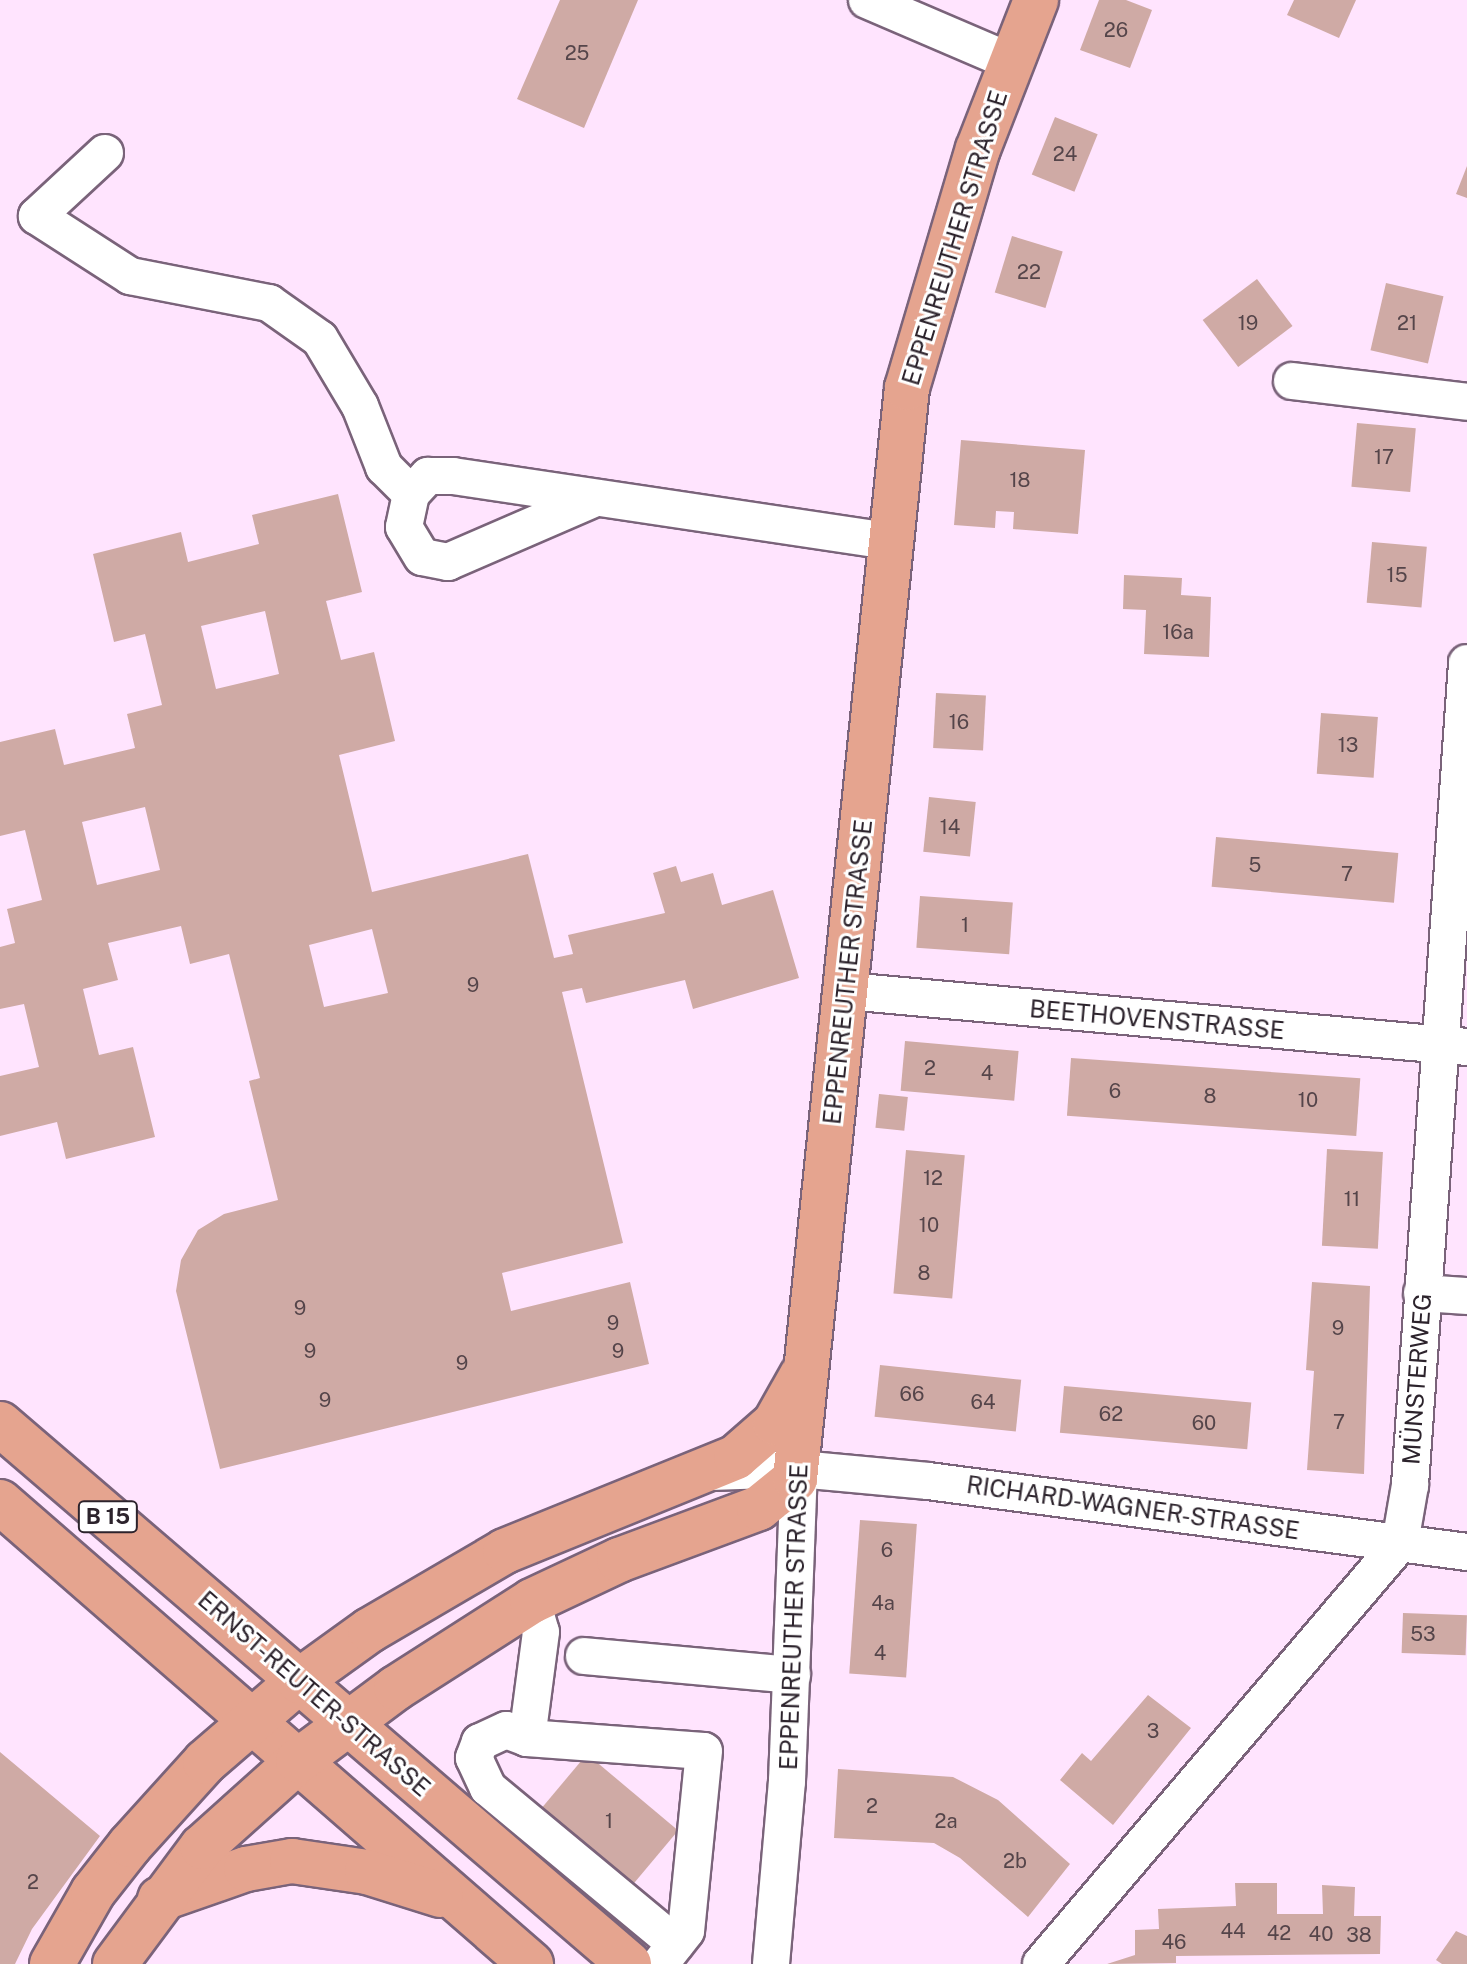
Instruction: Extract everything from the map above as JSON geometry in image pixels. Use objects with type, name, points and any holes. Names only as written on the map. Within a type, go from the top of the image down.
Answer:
[{"type":"main road","name":"EPPENREUTHER STRASSE","points":[[799,1469],[888,541],[907,388],[978,149],[1036,0]]},
{"type":"main road","name":"RICHARD-WAGNER-STRASSE","points":[[52,1964],[93,1892],[130,1845],[251,1720],[299,1681],[370,1630],[505,1551],[736,1457],[775,1423],[793,1398],[811,1350]]},
{"type":"main road","name":"ERNST-REUTER-STRASSE","points":[[0,1424],[629,1964]]},
{"type":"main road","points":[[115,1964],[158,1900],[202,1847],[298,1761],[347,1723],[532,1601],[619,1560],[759,1508],[783,1491],[799,1469]]},
{"type":"main road","name":"B 15","points":[[0,1502],[531,1964]]},
{"type":"main road","points":[[158,1900],[210,1879],[292,1861],[367,1872],[461,1902]]},
{"type":"street","points":[[867,0],[1012,62]]},
{"type":"street","points":[[105,153],[37,216],[130,276],[269,303],[320,339],[360,406],[384,467],[411,494]]},
{"type":"street","points":[[1292,381],[1467,402]]},
{"type":"street","points":[[591,500],[448,562],[422,557],[409,540],[404,512],[411,494],[428,476],[453,476],[591,500],[888,541]]},
{"type":"street","name":"MÜNSTERWEG","points":[[1400,1543],[1410,1485],[1422,1293],[1453,1046],[1467,663]]},
{"type":"street","name":"BEETHOVENSTRASSE","points":[[847,991],[1453,1046]]},
{"type":"street","points":[[1422,1293],[1467,1296]]},
{"type":"street","name":"RICHARD-WAGNER-STRASSE","points":[[697,1475],[799,1469],[1068,1497],[1467,1552]]},
{"type":"street","name":"EPPENREUTHER STRASSE","points":[[771,1964],[792,1675],[799,1469]]},
{"type":"street","points":[[1041,1964],[1400,1543]]},
{"type":"street","points":[[527,1738],[541,1632],[532,1601]]},
{"type":"street","points":[[584,1656],[792,1675]]},
{"type":"street","points":[[506,1730],[527,1738],[704,1751],[686,1931],[668,1954],[488,1788],[474,1758],[480,1742],[506,1730]]},
{"type":"building","points":[[560,0],[638,0],[584,128],[517,99]]},
{"type":"building","points":[[1099,0],[1126,0],[1152,10],[1130,68],[1080,50]]},
{"type":"building","points":[[1294,0],[1356,0],[1339,38],[1287,15]]},
{"type":"building","points":[[1055,117],[1098,134],[1074,192],[1032,174]]},
{"type":"building","points":[[1467,166],[1467,198],[1456,194]]},
{"type":"building","points":[[1012,236],[1063,251],[1045,308],[995,292]]},
{"type":"building","points":[[1257,279],[1293,326],[1238,367],[1203,320]]},
{"type":"building","points":[[1386,283],[1443,296],[1428,364],[1370,350]]},
{"type":"building","points":[[1357,423],[1416,428],[1410,492],[1351,487]]},
{"type":"building","points":[[961,440],[1085,450],[1078,534],[1013,529],[1014,512],[996,511],[995,528],[954,525]]},
{"type":"building","points":[[338,494],[362,592],[326,601],[341,660],[374,652],[395,741],[339,755],[372,892],[528,854],[554,958],[573,954],[568,935],[665,913],[653,873],[676,866],[681,882],[713,873],[722,905],[773,890],[799,978],[693,1009],[685,980],[586,1003],[582,988],[562,992],[623,1243],[502,1273],[511,1311],[630,1282],[649,1364],[220,1469],[176,1291],[181,1260],[198,1230],[224,1214],[278,1200],[249,1081],[260,1078],[229,954],[190,964],[181,926],[108,943],[118,980],[83,989],[99,1055],[133,1047],[155,1137],[66,1159],[57,1122],[0,1136],[0,1076],[39,1067],[24,1004],[0,1009],[0,947],[15,943],[7,909],[42,900],[25,830],[0,836],[0,742],[55,729],[64,765],[135,748],[127,714],[162,705],[145,634],[114,642],[93,554],[181,532],[188,562],[259,544],[252,515]],"holes":[[[265,611],[279,674],[216,689],[201,626]],[[145,807],[160,870],[97,885],[82,822]],[[372,929],[388,993],[324,1007],[309,945]]]},
{"type":"building","points":[[1372,542],[1427,547],[1421,608],[1367,603]]},
{"type":"building","points":[[1124,575],[1182,578],[1181,595],[1211,597],[1209,657],[1144,654],[1146,610],[1123,609]]},
{"type":"building","points":[[936,693],[986,696],[983,751],[933,748]]},
{"type":"building","points":[[1321,713],[1378,717],[1374,778],[1317,774]]},
{"type":"building","points":[[929,797],[976,802],[970,857],[923,852]]},
{"type":"building","points":[[1216,837],[1398,853],[1394,903],[1212,887]]},
{"type":"building","points":[[920,896],[1013,902],[1009,954],[916,948]]},
{"type":"building","points":[[905,1041],[1019,1051],[1014,1101],[901,1091]]},
{"type":"building","points":[[1071,1058],[1360,1078],[1356,1136],[1067,1116]]},
{"type":"building","points":[[879,1094],[908,1097],[904,1131],[875,1128]]},
{"type":"building","points":[[1327,1149],[1383,1152],[1378,1249],[1322,1246]]},
{"type":"building","points":[[906,1150],[965,1155],[952,1299],[893,1293]]},
{"type":"building","points":[[1312,1282],[1370,1286],[1364,1474],[1307,1470],[1314,1371],[1306,1370]]},
{"type":"building","points":[[880,1365],[1021,1380],[1016,1432],[875,1417]]},
{"type":"building","points":[[1064,1386],[1251,1402],[1247,1449],[1060,1433]]},
{"type":"building","points":[[860,1520],[917,1524],[906,1678],[849,1674]]},
{"type":"building","points":[[1403,1613],[1467,1615],[1466,1655],[1402,1653]]},
{"type":"building","points":[[1148,1695],[1191,1728],[1113,1825],[1060,1780],[1082,1753],[1091,1761]]},
{"type":"building","points":[[0,1752],[100,1836],[32,1929],[15,1964],[0,1964]]},
{"type":"building","points":[[587,1754],[678,1830],[630,1888],[539,1811]]},
{"type":"building","points":[[838,1769],[953,1777],[998,1800],[1070,1864],[1028,1917],[960,1858],[934,1843],[834,1838]]},
{"type":"building","points":[[1235,1883],[1277,1883],[1277,1914],[1323,1914],[1322,1885],[1355,1887],[1354,1916],[1381,1916],[1380,1954],[1176,1956],[1176,1963],[1107,1964],[1135,1955],[1135,1930],[1159,1929],[1158,1909],[1236,1906]]},
{"type":"building","points":[[1456,1931],[1467,1936],[1467,1964],[1442,1964],[1436,1960]]}]
